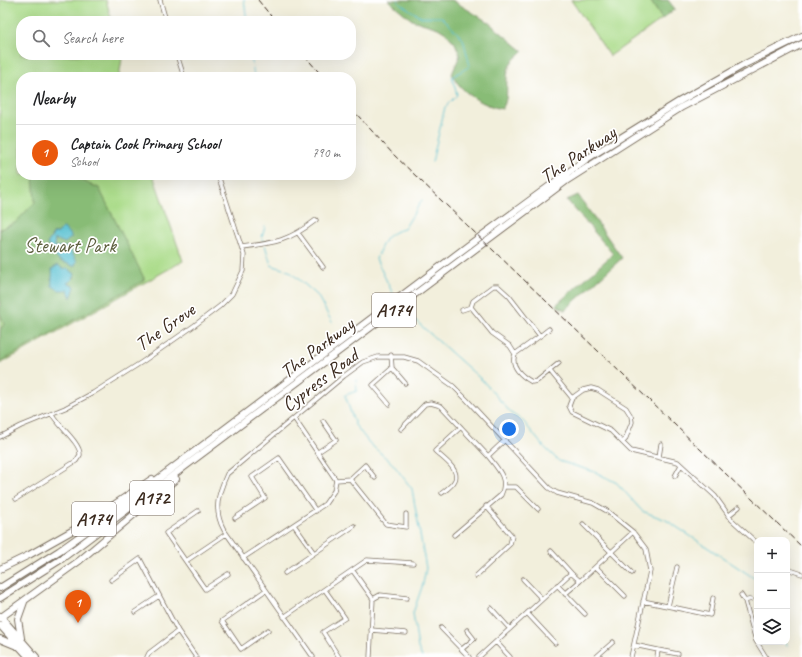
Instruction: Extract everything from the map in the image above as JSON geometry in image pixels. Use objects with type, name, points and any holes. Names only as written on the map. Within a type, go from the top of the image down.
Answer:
[{"type":"highway","name":"The Parkway","points":[[0,588],[59,551],[580,164],[680,100],[747,63],[802,36]]},
{"type":"highway","name":"The Parkway","points":[[0,598],[60,560],[566,181],[682,107],[802,44]]},
{"type":"highway","name":"A174","points":[[0,569],[29,555],[93,519],[146,482],[182,460]]},
{"type":"highway","name":"A172","points":[[31,655],[21,639],[0,617],[25,601],[79,561],[178,477],[192,462]]},
{"type":"highway","points":[[21,639],[18,619],[25,601]]},
{"type":"highway","name":"A172","points":[[0,625],[20,648],[31,655]]},
{"type":"highway","points":[[0,639],[20,648]]},
{"type":"street","points":[[160,0],[165,16]]},
{"type":"street","points":[[179,60],[182,72]]},
{"type":"street","name":"The Grove","points":[[0,437],[28,423],[52,414],[92,393],[142,362],[220,306],[232,294],[243,271],[244,261],[242,247],[220,180]]},
{"type":"street","points":[[242,247],[281,241],[298,233],[316,220]]},
{"type":"street","points":[[298,233],[323,267]]},
{"type":"street","points":[[471,307],[473,301],[491,287],[498,286],[509,296],[540,336]]},
{"type":"street","points":[[462,310],[471,307]]},
{"type":"street","points":[[471,307],[492,333],[510,346],[516,354]]},
{"type":"street","points":[[549,329],[516,354],[513,361],[514,366],[530,381],[538,381],[559,363]]},
{"type":"street","points":[[391,356],[392,368],[405,382]]},
{"type":"street","name":"Cypress Road","points":[[313,657],[226,534],[218,517],[217,505],[219,491],[227,474],[327,389],[363,362],[378,357],[391,356],[418,361],[437,374],[467,400],[549,488],[557,493],[593,503],[633,532],[646,549],[650,571],[631,657]]},
{"type":"street","points":[[389,404],[373,385],[392,368]]},
{"type":"street","points":[[550,371],[572,398]]},
{"type":"street","points":[[622,442],[625,440],[632,422],[631,416],[626,408],[595,389],[583,390],[572,398],[569,404],[572,412],[606,427],[622,442],[635,453],[673,460],[681,465],[715,496],[728,516],[754,540]]},
{"type":"street","points":[[400,429],[425,404],[431,403],[441,406],[488,456],[504,477],[505,487],[500,494],[454,535]]},
{"type":"street","points":[[16,499],[76,461],[80,455],[77,446],[55,421],[52,414]]},
{"type":"street","points":[[243,558],[316,511],[330,499],[334,491],[336,480],[294,418]]},
{"type":"street","points":[[318,452],[336,440],[323,421]]},
{"type":"street","points":[[442,493],[455,481],[456,475],[454,469],[434,451],[461,427]]},
{"type":"street","points":[[488,456],[505,440]]},
{"type":"street","points":[[659,457],[661,444]]},
{"type":"street","points":[[235,518],[265,498],[252,477],[279,458],[316,511]]},
{"type":"street","points":[[336,480],[350,479],[365,465],[376,478]]},
{"type":"street","points":[[675,476],[681,465]]},
{"type":"street","points":[[350,479],[386,524],[406,527],[406,514]]},
{"type":"street","points":[[505,487],[516,487],[538,508]]},
{"type":"street","points":[[476,576],[510,544],[512,536],[486,506]]},
{"type":"street","points":[[728,516],[738,507]]},
{"type":"street","points":[[198,511],[166,533],[205,589],[228,574]]},
{"type":"street","points":[[583,524],[632,574]]},
{"type":"street","points":[[294,525],[314,553]]},
{"type":"street","points":[[285,573],[354,526]]},
{"type":"street","points":[[565,594],[633,532]]},
{"type":"street","points":[[186,561],[226,534]]},
{"type":"street","points":[[551,551],[580,581]]},
{"type":"street","points":[[111,580],[140,559],[178,631],[196,657]]},
{"type":"street","points":[[284,617],[367,560],[413,563]]},
{"type":"street","points":[[596,567],[624,596]]},
{"type":"street","points":[[668,606],[677,567]]},
{"type":"street","points":[[790,570],[802,574]]},
{"type":"street","points":[[353,571],[373,599],[370,657]]},
{"type":"street","points":[[479,657],[571,573]]},
{"type":"street","points":[[523,579],[542,599]]},
{"type":"street","points":[[557,585],[585,614]]},
{"type":"street","points":[[266,590],[222,621],[241,649],[268,630]]},
{"type":"street","points":[[325,590],[345,618],[323,632],[339,657]]},
{"type":"street","points":[[373,599],[380,595],[407,598]]},
{"type":"street","points":[[741,595],[745,601],[755,637],[766,657]]},
{"type":"street","points":[[136,612],[159,596]]},
{"type":"street","points":[[643,601],[710,615],[713,598]]},
{"type":"street","points":[[745,601],[751,599]]},
{"type":"street","points":[[491,608],[510,629]]},
{"type":"street","points":[[527,613],[555,643]]},
{"type":"street","points":[[441,628],[469,657]]},
{"type":"street","points":[[371,630],[406,633]]},
{"type":"street","points":[[462,649],[474,639],[467,630]]},
{"type":"street","points":[[147,657],[149,653],[178,631]]},
{"type":"street","points":[[496,642],[510,657]]},
{"type":"street","points":[[596,657],[613,642]]},
{"type":"street","points":[[634,645],[678,654]]},
{"type":"street","points":[[657,657],[658,650]]},
{"type":"green space","name":"Stewart Park","points":[[0,0],[106,0],[111,16],[16,16],[16,60],[122,60],[120,72],[16,72],[16,180],[155,180],[183,261],[0,364]]},
{"type":"green space","points":[[388,0],[452,0],[488,22],[523,51],[512,61],[508,70],[507,93],[505,104],[502,109],[487,105],[473,97],[456,81],[452,74],[460,55],[455,43],[446,33],[438,28],[412,20]]},
{"type":"green space","points":[[571,0],[650,0],[662,19],[610,56]]},
{"type":"green space","points":[[650,0],[668,0],[675,9],[662,19]]},
{"type":"green space","points":[[33,180],[80,180],[99,188],[145,280],[0,362],[0,330],[4,324],[0,313],[0,229],[15,223],[35,202]],"holes":[[[63,228],[58,239],[55,239],[54,248],[74,267],[51,252],[47,244],[54,233],[58,233]],[[53,275],[75,277],[67,283],[75,287],[71,297],[68,290],[51,280]]]},
{"type":"green space","points":[[578,195],[622,258],[565,310],[556,305],[613,254],[567,200]]},
{"type":"water","points":[[63,227],[72,237],[65,243],[55,239],[54,247],[68,247],[77,261],[74,267],[59,260],[47,244],[54,233],[58,233]]},
{"type":"water","points":[[58,265],[63,269],[67,268],[75,274],[72,280],[67,283],[75,287],[71,298],[68,290],[59,290],[52,286],[52,269]]},
{"type":"waterway","points":[[244,0],[246,16]]},
{"type":"waterway","points":[[398,0],[399,3],[421,17],[442,17],[463,39],[470,66],[452,77],[457,95],[445,107],[432,162]]},
{"type":"waterway","points":[[252,60],[253,72]]},
{"type":"waterway","points":[[393,294],[376,259],[388,236],[404,229],[422,200]]},
{"type":"waterway","points":[[264,242],[262,237],[265,227]]},
{"type":"waterway","points":[[265,245],[271,265],[289,271],[317,295],[332,322]]},
{"type":"waterway","points":[[407,313],[483,381],[512,414],[523,421],[543,446],[559,461],[595,472],[617,483],[642,511],[666,520],[754,578]]},
{"type":"waterway","points":[[356,380],[357,391],[345,395],[355,425],[370,444],[393,464],[412,489],[426,568],[423,584],[413,613],[418,648],[422,657]]},
{"type":"railway","points":[[258,0],[271,16]]},
{"type":"railway","points":[[308,60],[319,72]]},
{"type":"railway","points":[[356,113],[393,154],[802,547]]},
{"type":"place","name":"Captain Cook Primary School","points":[[78,623]]}]
